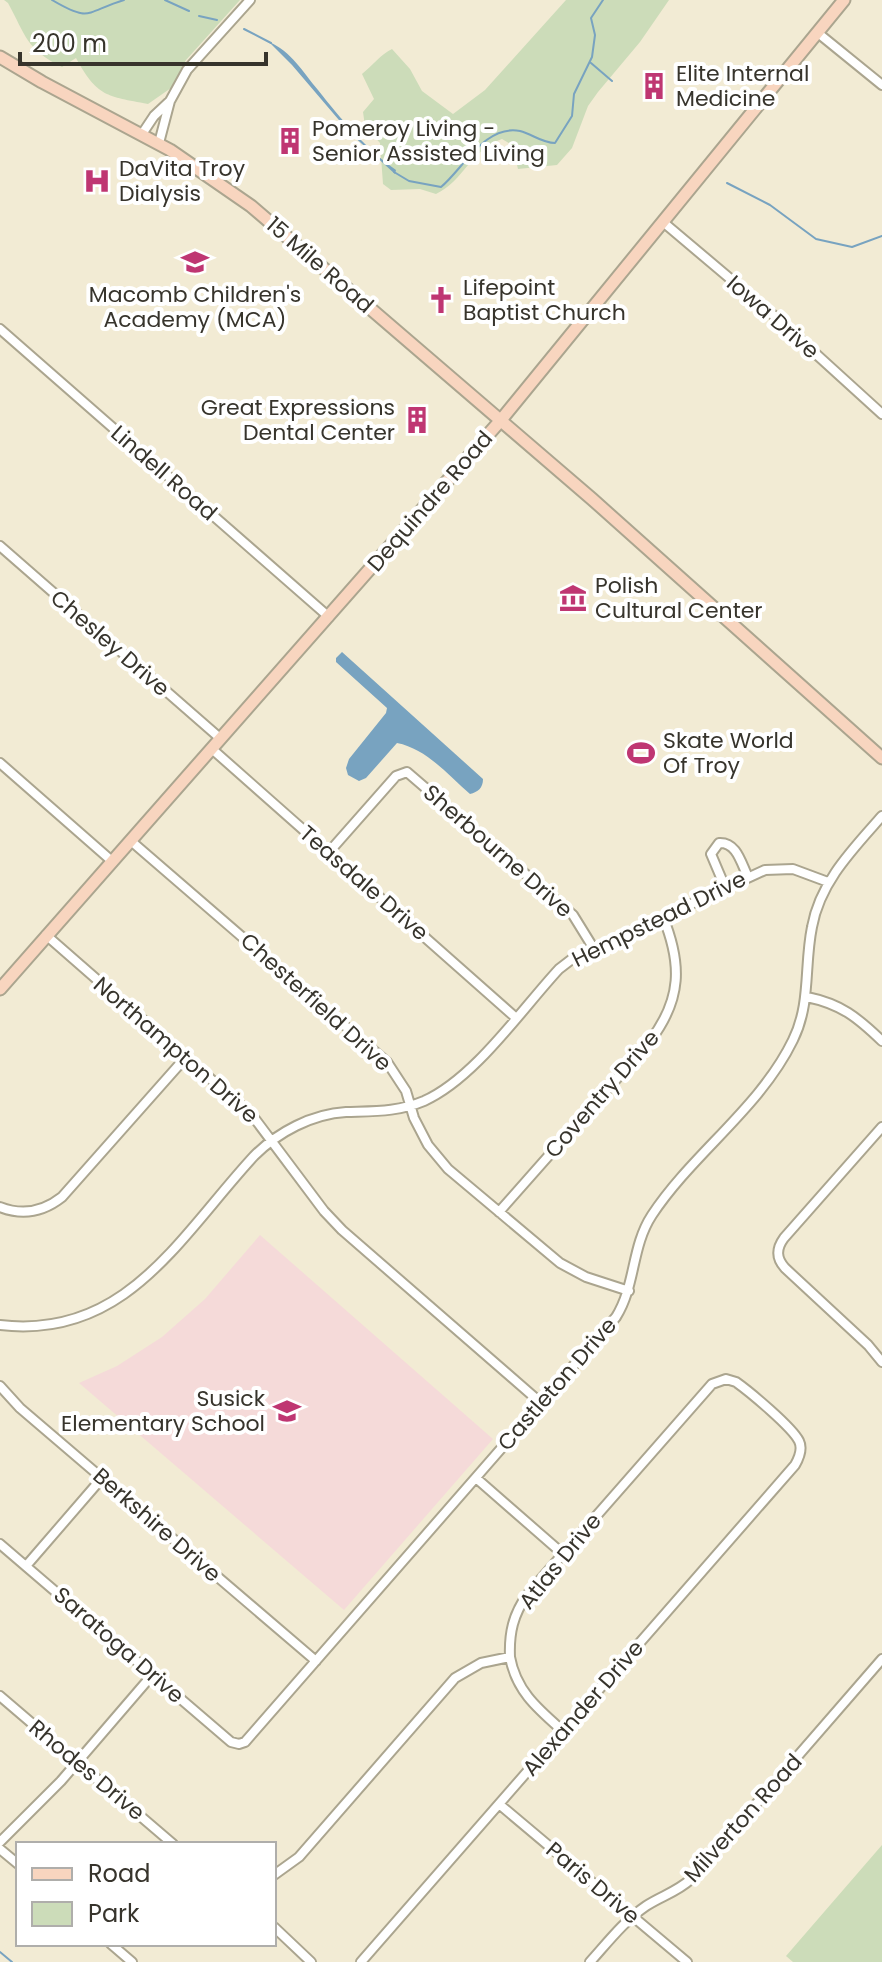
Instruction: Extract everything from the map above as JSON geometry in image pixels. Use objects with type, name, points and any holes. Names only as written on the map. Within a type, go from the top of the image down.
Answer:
[{"type":"main road","name":"Dequindre Road","points":[[2,984],[501,420],[844,0]]},
{"type":"main road","name":"15 Mile Road","points":[[0,57],[159,143],[251,206],[501,420],[882,758]]},
{"type":"street","points":[[159,143],[170,101],[187,70],[250,0]]},
{"type":"street","points":[[818,33],[882,85]]},
{"type":"street","points":[[142,134],[154,116],[170,101]]},
{"type":"street","name":"Iowa Drive","points":[[663,222],[772,314],[882,414]]},
{"type":"street","name":"Lindell Road","points":[[0,329],[329,617]]},
{"type":"street","name":"Chesley Drive","points":[[0,546],[221,739]]},
{"type":"street","name":"Teasdale Drive","points":[[212,749],[515,1017]]},
{"type":"street","points":[[0,763],[113,862]]},
{"type":"street","name":"Sherbourne Drive","points":[[329,852],[396,776],[407,772],[573,915],[594,949]]},
{"type":"street","name":"Castleton Drive","points":[[239,1744],[250,1736],[616,1317],[629,1291],[636,1250],[650,1217],[775,1072],[794,1040],[807,997],[812,925],[828,882],[882,816]]},
{"type":"street","name":"Chesterfield Drive","points":[[131,841],[387,1062],[399,1077],[420,1131],[436,1156],[560,1263],[586,1277],[629,1291]]},
{"type":"street","points":[[725,887],[711,854],[719,843],[729,843],[734,847],[748,877]]},
{"type":"street","name":"Hempstead Drive","points":[[0,1325],[30,1326],[68,1321],[94,1313],[126,1294],[155,1268],[245,1165],[273,1140],[301,1123],[321,1116],[387,1111],[436,1094],[456,1081],[559,969],[594,949],[725,887],[775,868],[793,869],[828,882]]},
{"type":"street","name":"Coventry Drive","points":[[499,1212],[650,1041],[665,1018],[675,991],[677,969],[673,944],[663,917]]},
{"type":"street","name":"Northampton Drive","points":[[46,935],[252,1115],[316,1201],[342,1230],[541,1403]]},
{"type":"street","points":[[807,997],[827,1001],[848,1011],[882,1041]]},
{"type":"street","points":[[0,1207],[14,1212],[34,1212],[62,1197],[186,1057]]},
{"type":"street","points":[[881,1359],[785,1268],[778,1257],[779,1245],[784,1238],[882,1127]]},
{"type":"street","name":"Alexander Drive","points":[[361,1962],[795,1465],[801,1452],[798,1440],[741,1385],[726,1379]]},
{"type":"street","name":"Atlas Drive","points":[[510,1657],[511,1630],[519,1607],[709,1387],[726,1379]]},
{"type":"street","name":"Berkshire Drive","points":[[0,1386],[20,1408],[316,1661]]},
{"type":"street","points":[[26,1566],[102,1478]]},
{"type":"street","points":[[476,1478],[563,1554]]},
{"type":"street","name":"Saratoga Drive","points":[[0,1544],[231,1742],[239,1744]]},
{"type":"street","points":[[276,1874],[307,1849],[450,1683],[481,1663],[510,1657],[523,1692],[563,1731]]},
{"type":"street","name":"Milverton Road","points":[[590,1962],[633,1916],[654,1901],[674,1893],[691,1879],[882,1659]]},
{"type":"street","points":[[0,1842],[78,1763],[153,1674]]},
{"type":"street","name":"Rhodes Drive","points":[[0,1696],[171,1842]]},
{"type":"street","name":"Paris Drive","points":[[499,1804],[687,1962]]},
{"type":"street","points":[[0,1849],[16,1862]]},
{"type":"street","points":[[276,1929],[311,1962]]},
{"type":"street","points":[[113,1946],[132,1962]]},
{"type":"shaded area","name":"Susick Elementary School","points":[[260,1235],[493,1439],[344,1610],[79,1383],[117,1366],[162,1337],[205,1299]]},
{"type":"green space","points":[[4,0],[240,0],[186,60],[171,88],[148,104],[104,93],[90,81],[76,58],[62,67],[41,54],[28,41]]},
{"type":"green space","points":[[566,0],[669,0],[640,42],[588,106],[572,148],[557,165],[518,169],[512,145],[502,139],[482,150],[454,181],[436,194],[420,189],[391,190],[383,184],[380,143],[365,126],[363,112],[374,99],[362,74],[392,49],[410,69],[422,91],[453,114],[485,90]]},
{"type":"green space","points":[[882,1845],[882,1962],[793,1962],[786,1956]]},
{"type":"water","points":[[269,42],[290,56],[335,112],[396,170],[395,174],[350,133]]},
{"type":"water","points":[[342,652],[483,779],[480,789],[470,794],[427,757],[397,743],[366,778],[359,781],[348,775],[346,768],[349,759],[387,708],[336,662]]},
{"type":"waterway","points":[[52,0],[82,13],[124,0]]},
{"type":"waterway","points":[[165,0],[189,11]]},
{"type":"waterway","points":[[394,172],[409,181],[441,187],[485,141],[496,134],[520,131],[555,143],[572,116],[574,94],[592,57],[595,35],[591,18],[603,0]]},
{"type":"waterway","points":[[199,16],[217,20]]},
{"type":"waterway","points":[[244,29],[271,43]]},
{"type":"waterway","points":[[591,63],[612,81]]},
{"type":"waterway","points":[[727,183],[770,205],[816,239],[852,247],[882,236]]},
{"type":"waterway","points":[[0,1952],[12,1962]]},
{"type":"place","name":"Elite Internal Medicine","points":[[654,86]]},
{"type":"place","name":"Pomeroy Living - Senior Assisted Living","points":[[290,141]]},
{"type":"place","name":"DaVita Troy Dialysis","points":[[97,181]]},
{"type":"place","name":"Macomb Children's Academy (MCA)","points":[[195,262]]},
{"type":"place","name":"Lifepoint Baptist Church","points":[[441,300]]},
{"type":"place","name":"Great Expressions Dental Center","points":[[417,420]]},
{"type":"place","name":"Polish Cultural Center","points":[[573,598]]},
{"type":"place","name":"Skate World Of Troy","points":[[641,753]]},
{"type":"place","name":"Susick Elementary School","points":[[287,1411]]}]
